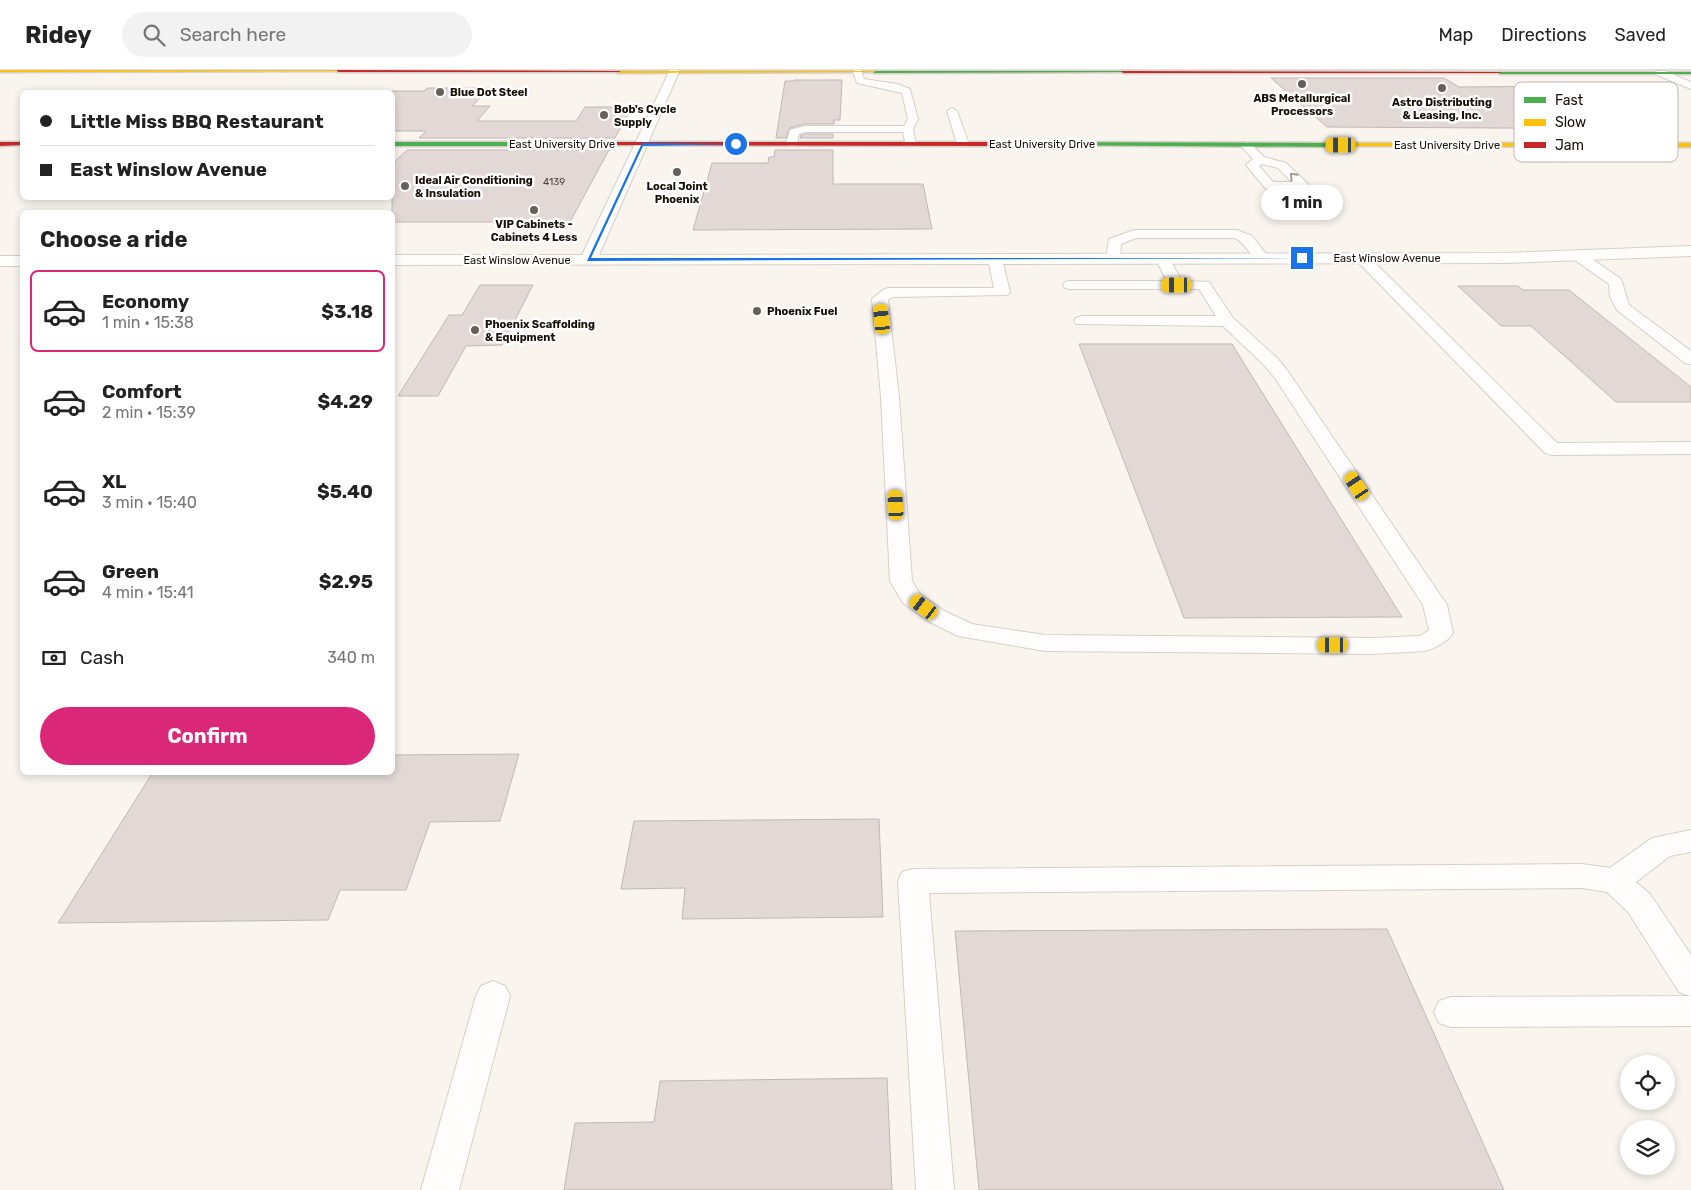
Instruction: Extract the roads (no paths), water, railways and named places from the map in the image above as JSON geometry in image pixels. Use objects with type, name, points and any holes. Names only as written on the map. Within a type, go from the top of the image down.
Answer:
[{"type":"street","points":[[0,71],[1590,71],[1691,73]]},
{"type":"street","points":[[588,260],[674,72]]},
{"type":"street","points":[[1661,73],[1691,86]]},
{"type":"street","points":[[0,144],[20,144]]},
{"type":"street","name":"East University Drive","points":[[395,144],[1514,145]]},
{"type":"street","name":"East University Drive","points":[[1678,145],[1691,145]]},
{"type":"street","name":"East Winslow Avenue","points":[[395,260],[1508,258],[1691,251]]},
{"type":"street","points":[[0,261],[20,261]]},
{"type":"lane","points":[[858,72],[860,81],[897,87],[907,91],[912,119],[908,129],[910,144]]},
{"type":"lane","points":[[952,111],[963,144]]},
{"type":"lane","points":[[792,144],[794,132],[800,129],[908,129]]},
{"type":"lane","points":[[1246,145],[1260,160]]},
{"type":"lane","points":[[1113,258],[1114,242],[1134,234],[1237,234],[1247,239],[1262,258]]},
{"type":"lane","points":[[1577,255],[1616,282],[1618,297],[1622,306],[1691,359]]},
{"type":"lane","points":[[1162,258],[1177,285]]},
{"type":"lane","points":[[1362,258],[1552,449],[1691,448]]},
{"type":"lane","points":[[994,259],[1002,292],[888,293],[880,299],[890,397],[901,581],[911,598],[936,616],[966,631],[1045,643],[1372,646],[1426,643],[1441,633],[1435,605],[1318,427],[1270,361],[1227,321],[1204,285],[1070,285]]},
{"type":"lane","points":[[1082,321],[1227,321]]},
{"type":"lane","points":[[1616,881],[1662,846],[1691,841]]},
{"type":"lane","points":[[935,1190],[913,881],[1582,876],[1616,881],[1639,903],[1691,982]]},
{"type":"lane","points":[[440,1190],[493,996]]},
{"type":"lane","points":[[1451,1012],[1691,1011]]},
{"type":"place","name":"ABS Metallurgical Processors","points":[[1302,84]]},
{"type":"place","name":"Astro Distributing & Leasing, Inc.","points":[[1442,88]]},
{"type":"place","name":"Blue Dot Steel","points":[[440,92]]},
{"type":"place","name":"Bob's Cycle Supply","points":[[604,115]]},
{"type":"place","name":"Local Joint Phoenix","points":[[677,172]]},
{"type":"place","name":"Ideal Air Conditioning & Insulation","points":[[405,186]]},
{"type":"place","name":"VIP Cabinets - Cabinets 4 Less","points":[[534,210]]},
{"type":"place","name":"Phoenix Fuel","points":[[757,311]]},
{"type":"place","name":"Phoenix Scaffolding & Equipment","points":[[475,330]]}]
